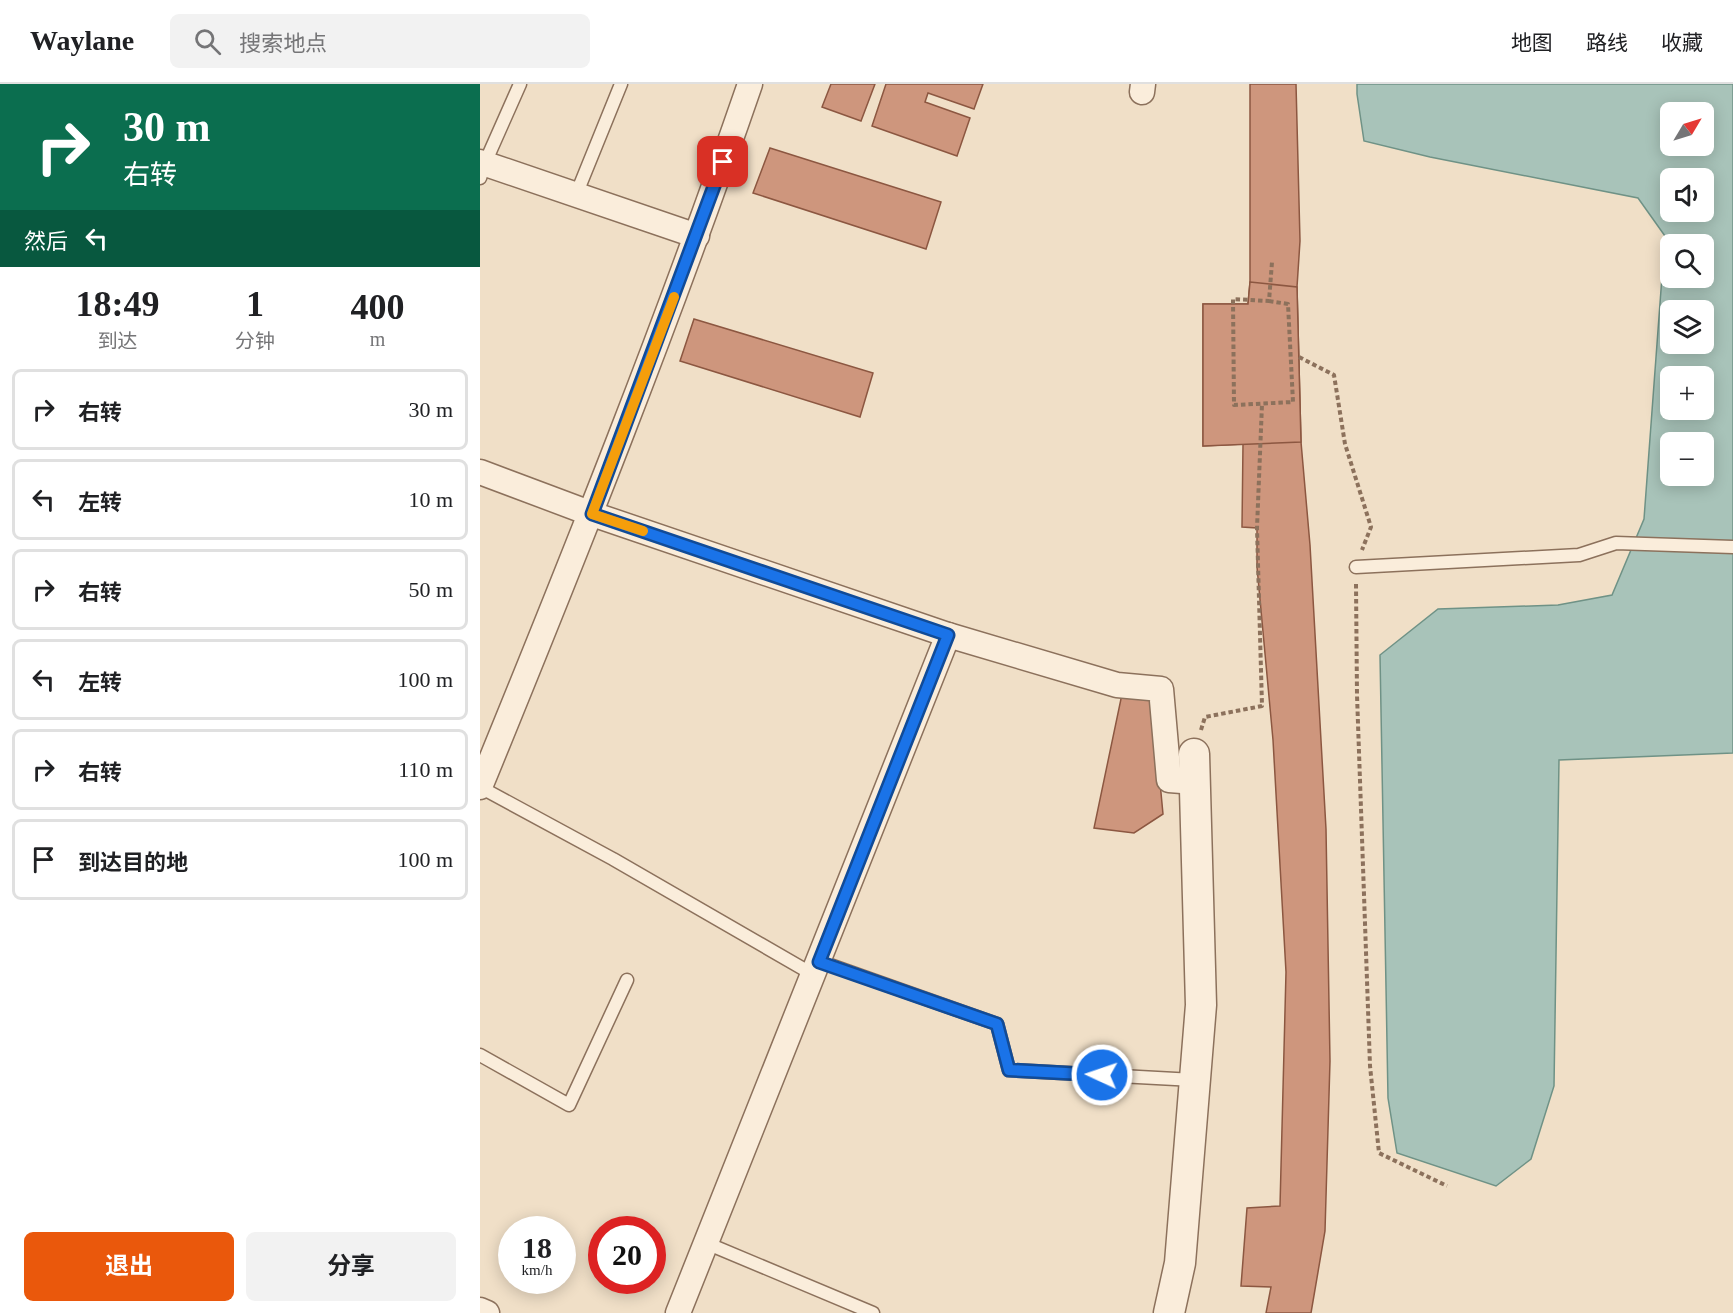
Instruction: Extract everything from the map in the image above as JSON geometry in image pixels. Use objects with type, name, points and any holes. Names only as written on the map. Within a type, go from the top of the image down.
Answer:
[{"type":"street","points":[[480,787],[592,514],[697,236],[750,84]]},
{"type":"street","points":[[482,168],[576,195],[697,236]]},
{"type":"street","points":[[480,472],[592,514],[948,635],[1117,685],[1161,690],[1169,780],[1195,768],[1201,1005],[1180,1263],[1169,1313]]},
{"type":"street","points":[[678,1313],[948,635]]},
{"type":"street","points":[[480,1310],[487,1313]]},
{"type":"lane","points":[[482,168],[520,84]]},
{"type":"lane","points":[[576,195],[621,84]]},
{"type":"lane","points":[[1356,567],[1579,555],[1616,543],[1733,547]]},
{"type":"lane","points":[[480,787],[816,968],[997,1024],[1009,1070],[1195,1081]]},
{"type":"lane","points":[[480,1056],[569,1105],[627,980]]},
{"type":"lane","points":[[706,1243],[873,1313]]},
{"type":"path","points":[[1269,301],[1272,262]]},
{"type":"path","points":[[1233,299],[1269,301],[1288,304],[1293,402],[1234,405],[1233,299]]},
{"type":"path","points":[[1299,357],[1334,375],[1345,444],[1371,527],[1356,567],[1357,695],[1370,1066],[1379,1153],[1447,1186]]},
{"type":"path","points":[[1195,768],[1205,717],[1262,706],[1257,528],[1262,404]]},
{"type":"water","points":[[1357,84],[1733,84],[1733,753],[1559,760],[1554,1086],[1531,1159],[1496,1186],[1397,1153],[1388,1098],[1380,655],[1438,609],[1558,605],[1612,595],[1644,519],[1660,303],[1660,354],[1714,354],[1714,300],[1660,300],[1661,288],[1714,288],[1714,234],[1664,234],[1638,198],[1430,157],[1364,141]]},
{"type":"building","points":[[831,84],[875,84],[861,121],[822,107]]},
{"type":"building","points":[[886,84],[983,84],[974,109],[928,93],[925,102],[970,118],[957,156],[872,126]]},
{"type":"building","points":[[1250,84],[1296,84],[1300,241],[1297,287],[1301,442],[1310,545],[1326,829],[1330,1061],[1325,1231],[1311,1313],[1266,1313],[1271,1287],[1241,1286],[1247,1208],[1280,1206],[1286,972],[1273,740],[1257,567],[1257,528],[1242,527],[1243,444],[1203,446],[1203,304],[1248,304]]},
{"type":"building","points":[[770,148],[941,202],[926,249],[753,193]]},
{"type":"building","points":[[1250,282],[1297,287],[1301,442],[1203,446],[1203,304],[1248,304]]},
{"type":"building","points":[[694,319],[873,373],[860,417],[680,361]]},
{"type":"building","points":[[1122,694],[1152,698],[1163,814],[1134,833],[1094,828]]},
{"type":"slow traffic","points":[[643,531],[592,514],[674,297]]},
{"type":"route","points":[[723,162],[592,514],[948,635],[819,962],[997,1024],[1009,1070],[1102,1075]]}]
